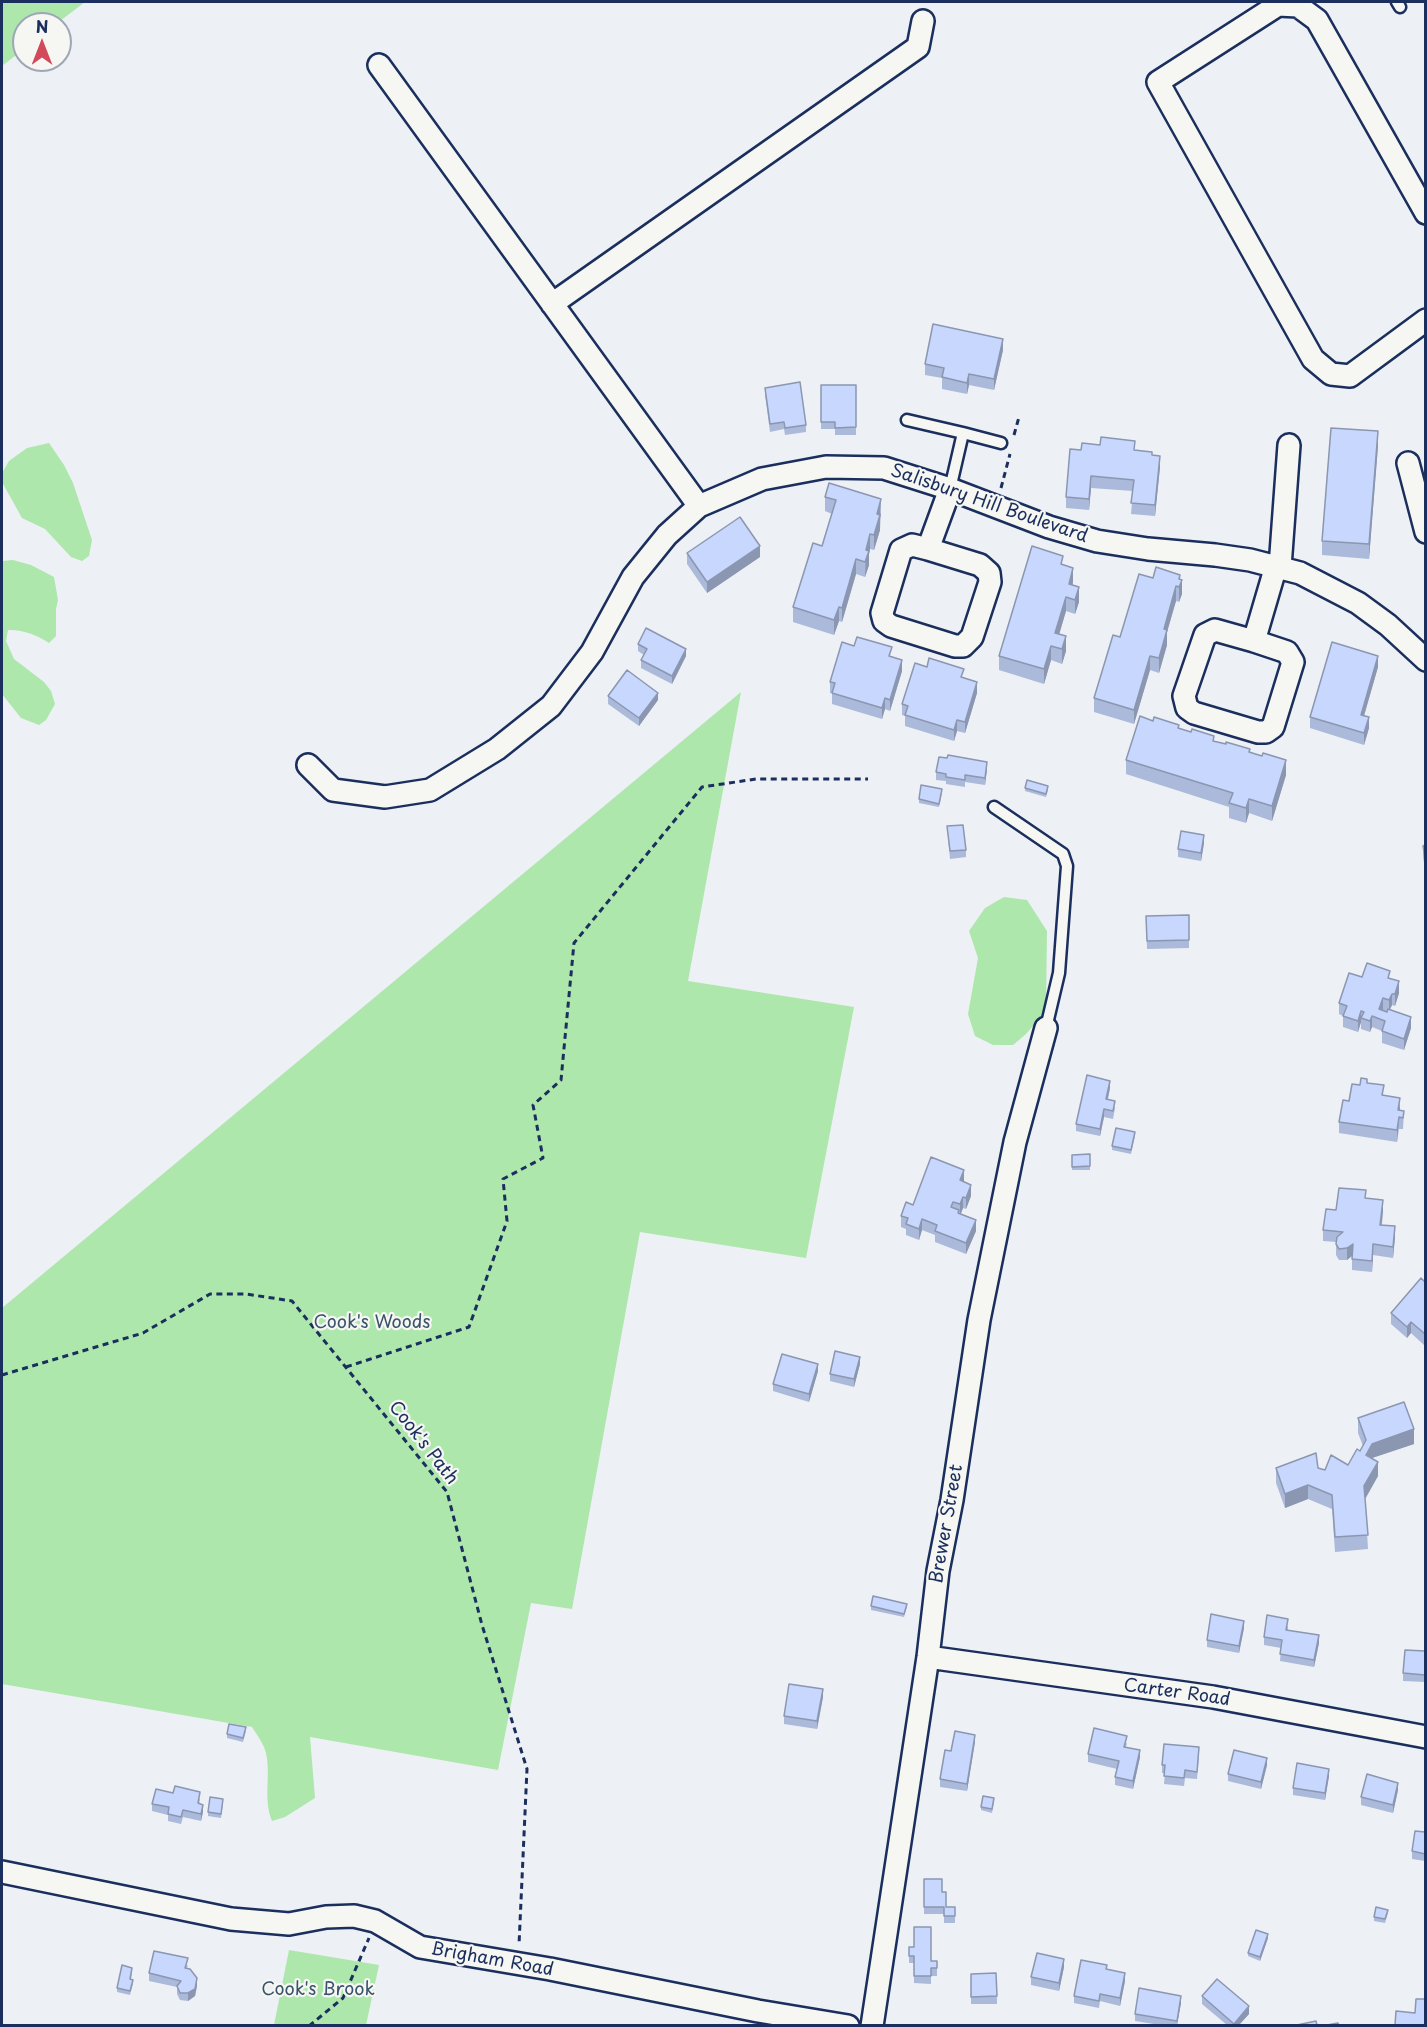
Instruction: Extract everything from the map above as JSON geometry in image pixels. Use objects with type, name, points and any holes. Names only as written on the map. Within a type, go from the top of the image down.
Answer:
[{"type":"street","points":[[1425,213],[1308,6],[1278,4],[1158,82],[1313,359],[1331,374],[1350,376],[1425,320]]},
{"type":"street","points":[[552,304],[918,47],[923,21]]},
{"type":"street","points":[[379,65],[699,506]]},
{"type":"street","points":[[1254,641],[1278,567],[1289,445]]},
{"type":"street","points":[[1408,463],[1425,531]]},
{"type":"street","name":"Salisbury Hill Boulevard","points":[[308,765],[333,790],[385,797],[430,790],[497,749],[551,706],[592,652],[633,577],[667,535],[699,506],[762,479],[826,467],[884,468],[950,489],[1049,527],[1097,541],[1148,549],[1215,555],[1300,573],[1358,603],[1388,625],[1425,660]]},
{"type":"street","points":[[928,549],[950,489]]},
{"type":"street","points":[[912,545],[928,549],[980,565],[989,573],[990,582],[972,637],[963,645],[955,645],[891,626],[882,617],[882,609],[902,550],[912,545]]},
{"type":"street","points":[[1215,630],[1254,641],[1287,652],[1293,662],[1272,728],[1266,732],[1258,732],[1187,708],[1184,696],[1204,635],[1215,630]]},
{"type":"street","name":"Brewer Street","points":[[872,2025],[928,1657],[938,1570],[952,1500],[979,1320],[1015,1142],[1046,1028]]},
{"type":"street","name":"Carter Road","points":[[928,1657],[1213,1697],[1425,1737]]},
{"type":"street","name":"Brigham Road","points":[[2,1872],[243,1921],[289,1924],[338,1915],[354,1916],[375,1921],[420,1947],[758,2011],[848,2025]]},
{"type":"lane","points":[[907,420],[1002,443]]},
{"type":"lane","points":[[950,489],[963,433]]},
{"type":"lane","points":[[994,807],[1063,854],[1067,866],[1059,973],[1046,1028]]},
{"type":"path","points":[[999,496],[1006,470]]},
{"type":"path","points":[[346,1367],[469,1328],[507,1221],[503,1179],[543,1158],[533,1105],[561,1080],[574,943],[702,787],[756,779],[868,779]]},
{"type":"path","name":"Cook's Path","points":[[2,1375],[143,1333],[210,1294],[246,1294],[292,1301],[447,1492],[482,1625],[527,1769],[518,1964]]},
{"type":"path","points":[[309,2025],[343,1998],[375,1921]]},
{"type":"green space","points":[[2,2],[85,2],[72,12],[12,12],[12,58],[2,66]]},
{"type":"green space","points":[[49,443],[73,483],[92,540],[89,556],[82,561],[71,557],[45,529],[22,518],[2,482],[2,473],[9,461],[27,448]]},
{"type":"green space","points":[[13,560],[31,565],[54,577],[58,600],[56,636],[49,643],[40,637],[18,630],[8,630],[6,641],[14,659],[44,682],[51,691],[55,704],[46,720],[39,725],[21,718],[2,694],[2,561]]},
{"type":"green space","name":"Cook's Woods","points":[[741,692],[688,981],[854,1007],[806,1258],[640,1232],[572,1609],[531,1603],[498,1770],[310,1737],[315,1798],[285,1817],[272,1821],[267,1796],[266,1753],[252,1727],[2,1684],[2,1308]]},
{"type":"green space","points":[[1004,897],[1027,900],[1047,931],[1046,1002],[1040,1018],[1013,1045],[993,1045],[975,1036],[968,1014],[978,958],[969,931],[985,908]]},
{"type":"green space","name":"Cook's Brook","points":[[289,1950],[379,1965],[366,2025],[274,2025]]},
{"type":"building","points":[[933,324],[1003,339],[994,379],[969,374],[967,383],[942,377],[944,368],[925,364]]},
{"type":"building","points":[[800,382],[806,425],[785,428],[784,422],[770,424],[765,388]]},
{"type":"building","points":[[821,385],[856,385],[856,427],[835,428],[835,422],[821,422]]},
{"type":"building","points":[[1331,428],[1378,431],[1369,544],[1322,541]]},
{"type":"building","points":[[1101,437],[1135,441],[1134,450],[1152,452],[1152,455],[1160,456],[1155,505],[1131,503],[1134,480],[1091,476],[1089,499],[1066,497],[1070,449],[1081,450],[1082,443],[1100,445]]},
{"type":"building","points":[[829,483],[881,499],[877,514],[880,515],[874,535],[870,534],[866,550],[869,551],[865,562],[856,559],[842,608],[839,607],[834,620],[793,607],[813,543],[822,546],[836,500],[825,497]]},
{"type":"building","points":[[740,517],[760,546],[707,582],[687,553]]},
{"type":"building","points":[[1032,546],[1063,556],[1061,564],[1073,568],[1069,584],[1079,587],[1075,600],[1066,597],[1055,633],[1066,636],[1062,649],[1051,646],[1044,669],[999,656]]},
{"type":"building","points":[[1156,567],[1180,575],[1179,579],[1182,580],[1179,587],[1176,586],[1159,658],[1150,656],[1134,710],[1094,698],[1113,635],[1120,637],[1139,574],[1153,578]]},
{"type":"building","points":[[646,628],[686,649],[672,676],[641,660],[647,649],[638,644]]},
{"type":"building","points":[[857,637],[892,647],[889,656],[902,660],[890,700],[885,698],[882,708],[832,693],[835,683],[830,682],[842,642],[854,646]]},
{"type":"building","points":[[1332,642],[1378,656],[1361,715],[1369,717],[1364,733],[1310,717]]},
{"type":"building","points":[[929,658],[964,669],[961,677],[977,682],[965,722],[957,720],[954,730],[905,715],[908,706],[902,704],[915,663],[927,667]]},
{"type":"building","points":[[627,670],[658,693],[639,718],[608,696]]},
{"type":"building","points":[[1140,716],[1153,721],[1154,717],[1179,725],[1178,728],[1191,732],[1192,729],[1214,736],[1213,741],[1250,749],[1249,752],[1262,756],[1263,753],[1286,760],[1272,806],[1249,799],[1246,808],[1229,803],[1233,793],[1126,760]]},
{"type":"building","points":[[948,755],[987,762],[985,778],[965,775],[965,780],[946,777],[946,774],[936,772],[939,757],[947,758]]},
{"type":"building","points":[[1027,780],[1048,786],[1046,794],[1025,788]]},
{"type":"building","points":[[921,785],[942,789],[939,804],[919,799]]},
{"type":"building","points":[[963,825],[966,850],[950,851],[947,826]]},
{"type":"building","points":[[1181,831],[1204,835],[1201,853],[1178,849]]},
{"type":"building","points":[[1189,915],[1189,940],[1147,941],[1146,916]]},
{"type":"building","points":[[1367,963],[1390,971],[1388,978],[1399,981],[1395,994],[1392,994],[1389,1000],[1383,998],[1379,1009],[1387,1012],[1388,1009],[1411,1017],[1404,1039],[1382,1031],[1385,1021],[1372,1016],[1370,1021],[1361,1018],[1364,1012],[1361,1011],[1358,1021],[1343,1016],[1347,1006],[1339,1003],[1349,973],[1362,977]]},
{"type":"building","points":[[1087,1075],[1110,1081],[1106,1099],[1115,1101],[1113,1111],[1104,1109],[1100,1129],[1076,1124]]},
{"type":"building","points":[[1361,1078],[1367,1079],[1367,1083],[1384,1085],[1382,1095],[1400,1098],[1398,1110],[1404,1111],[1403,1118],[1399,1117],[1397,1130],[1339,1122],[1343,1100],[1349,1101],[1352,1084],[1360,1085]]},
{"type":"building","points":[[1116,1128],[1135,1132],[1131,1150],[1112,1146]]},
{"type":"building","points":[[1090,1154],[1090,1166],[1072,1167],[1072,1155]]},
{"type":"building","points":[[931,1157],[964,1170],[960,1180],[971,1185],[966,1198],[963,1197],[960,1204],[953,1202],[951,1207],[959,1210],[958,1213],[976,1220],[966,1243],[935,1231],[937,1225],[922,1219],[919,1229],[906,1224],[908,1218],[901,1216],[906,1202],[913,1205]]},
{"type":"building","points":[[1339,1188],[1366,1190],[1365,1198],[1383,1200],[1380,1225],[1395,1226],[1393,1247],[1373,1244],[1372,1261],[1352,1259],[1353,1244],[1339,1249],[1336,1244],[1337,1237],[1343,1232],[1323,1230],[1326,1209],[1336,1210]]},
{"type":"building","points":[[1421,1278],[1425,1282],[1425,1334],[1411,1322],[1407,1327],[1391,1313]]},
{"type":"building","points":[[835,1351],[860,1357],[854,1379],[830,1374]]},
{"type":"building","points":[[782,1354],[818,1364],[809,1394],[773,1384]]},
{"type":"building","points":[[1404,1402],[1414,1429],[1372,1444],[1366,1455],[1378,1462],[1364,1486],[1368,1535],[1335,1537],[1332,1495],[1308,1485],[1285,1494],[1276,1468],[1316,1453],[1318,1468],[1325,1470],[1331,1455],[1348,1465],[1357,1449],[1360,1451],[1366,1440],[1358,1418]]},
{"type":"building","points":[[873,1596],[907,1604],[904,1614],[871,1606]]},
{"type":"building","points":[[1211,1614],[1244,1621],[1239,1646],[1207,1640]]},
{"type":"building","points":[[1267,1615],[1288,1619],[1286,1630],[1319,1635],[1314,1660],[1280,1654],[1282,1640],[1264,1637]]},
{"type":"building","points":[[1405,1650],[1425,1651],[1425,1675],[1403,1673]]},
{"type":"building","points":[[789,1684],[823,1689],[817,1721],[784,1716]]},
{"type":"building","points":[[229,1724],[246,1727],[243,1738],[227,1734]]},
{"type":"building","points":[[1094,1728],[1127,1736],[1124,1747],[1140,1750],[1133,1781],[1115,1777],[1119,1761],[1088,1754]]},
{"type":"building","points":[[955,1731],[975,1735],[967,1784],[940,1779],[945,1750],[951,1751]]},
{"type":"building","points":[[1164,1744],[1199,1747],[1197,1772],[1185,1770],[1184,1778],[1164,1776],[1165,1765],[1162,1765]]},
{"type":"building","points":[[1234,1750],[1267,1758],[1261,1782],[1228,1774]]},
{"type":"building","points":[[1297,1763],[1329,1769],[1325,1793],[1293,1788]]},
{"type":"building","points":[[1367,1774],[1398,1783],[1393,1805],[1361,1797]]},
{"type":"building","points":[[175,1786],[200,1792],[198,1803],[203,1805],[201,1814],[183,1810],[181,1817],[168,1814],[169,1807],[152,1804],[156,1789],[173,1793]]},
{"type":"building","points":[[983,1796],[994,1798],[992,1809],[981,1807]]},
{"type":"building","points":[[210,1797],[223,1799],[221,1814],[208,1812]]},
{"type":"building","points":[[1415,1831],[1425,1832],[1425,1854],[1412,1851]]},
{"type":"building","points":[[924,1879],[942,1879],[942,1892],[946,1892],[946,1907],[955,1907],[955,1916],[944,1916],[944,1907],[924,1907]]},
{"type":"building","points":[[1376,1907],[1388,1910],[1385,1919],[1374,1917]]},
{"type":"building","points":[[914,1927],[931,1927],[931,1961],[937,1961],[937,1968],[931,1968],[931,1976],[914,1976],[914,1956],[909,1956],[909,1947],[914,1947]]},
{"type":"building","points":[[1256,1930],[1268,1934],[1260,1957],[1248,1953]]},
{"type":"building","points":[[154,1951],[188,1958],[185,1968],[190,1969],[197,1978],[195,1989],[188,1993],[180,1993],[177,1986],[181,1981],[149,1973]]},
{"type":"building","points":[[1037,1953],[1064,1959],[1059,1983],[1031,1977]]},
{"type":"building","points":[[1081,1960],[1107,1965],[1106,1969],[1125,1973],[1120,1998],[1100,1994],[1099,2001],[1074,1996]]},
{"type":"building","points":[[122,1965],[132,1968],[130,1979],[133,1980],[130,1991],[117,1988]]},
{"type":"building","points":[[996,1973],[997,1996],[971,1997],[971,1974]]},
{"type":"building","points":[[1217,1979],[1249,2006],[1234,2024],[1202,1996]]},
{"type":"building","points":[[1139,1988],[1181,1996],[1177,2021],[1135,2014]]},
{"type":"building","points":[[1416,1999],[1425,1999],[1425,2025],[1395,2025],[1396,2011],[1415,2013]]},
{"type":"building","points":[[1316,2021],[1317,2025],[1297,2025]]}]
